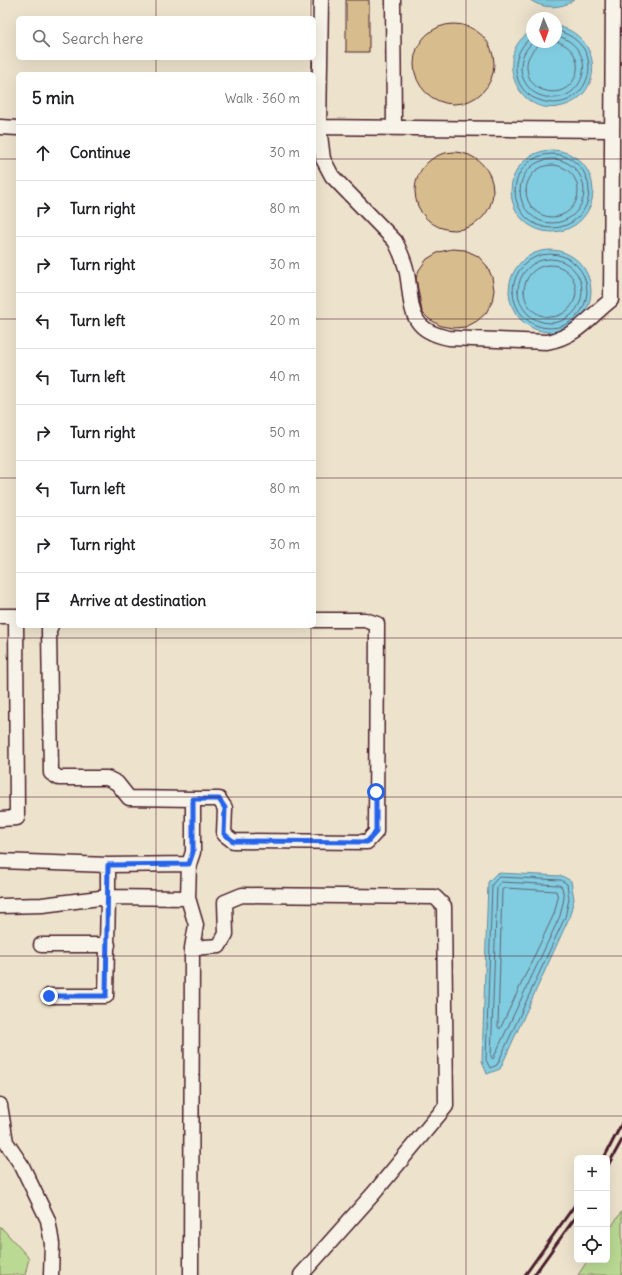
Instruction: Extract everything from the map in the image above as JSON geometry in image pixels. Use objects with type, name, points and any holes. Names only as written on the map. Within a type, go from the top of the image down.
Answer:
[{"type":"lane","points":[[321,0],[316,127],[323,159],[332,176],[395,241],[401,252],[407,272],[411,308],[420,323],[429,332],[449,338],[547,342],[561,340],[576,332],[611,300],[613,0]]},
{"type":"lane","points":[[393,0],[394,127]]},
{"type":"lane","points":[[0,127],[16,128]]},
{"type":"lane","points":[[316,127],[612,130]]},
{"type":"lane","points":[[0,616],[16,616]]},
{"type":"lane","points":[[50,628],[51,773],[59,778],[107,778],[117,783],[129,798],[219,799],[225,808],[224,834],[233,841],[367,842],[376,832],[376,624],[365,620],[316,620]]},
{"type":"lane","points":[[0,818],[17,818],[16,628]]},
{"type":"lane","points":[[191,1275],[192,948],[196,925],[188,898],[189,864],[193,852],[193,799]]},
{"type":"lane","points":[[0,861],[108,865],[189,864]]},
{"type":"lane","points":[[49,996],[106,996],[108,945],[108,865]]},
{"type":"lane","points":[[192,948],[219,946],[226,934],[225,902],[242,895],[435,897],[444,906],[446,948],[446,1106],[374,1193],[301,1275]]},
{"type":"lane","points":[[0,906],[42,905],[108,897],[188,898]]},
{"type":"lane","points":[[41,944],[108,945]]},
{"type":"lane","points":[[0,1105],[6,1142],[22,1166],[48,1220],[52,1244],[51,1275]]},
{"type":"green space","points":[[622,1211],[622,1275],[578,1275],[586,1263],[610,1263],[610,1229]]},
{"type":"green space","points":[[0,1226],[29,1258],[25,1275],[0,1275]]},
{"type":"water","points":[[530,0],[574,0],[563,5],[552,7],[541,5]]},
{"type":"water","points":[[562,28],[572,31],[583,41],[590,53],[593,66],[591,80],[585,92],[574,102],[558,107],[543,107],[530,101],[521,92],[514,80],[512,66],[514,52],[520,40],[526,36],[526,48],[562,48]]},
{"type":"water","points":[[552,150],[568,153],[581,162],[590,175],[593,191],[590,207],[581,220],[568,229],[552,232],[536,229],[523,220],[514,207],[511,191],[514,175],[523,162],[536,153]]},
{"type":"water","points":[[550,250],[566,253],[579,262],[588,275],[591,291],[588,307],[579,320],[566,329],[550,332],[534,329],[521,320],[512,307],[509,291],[512,275],[521,262],[534,253]]},
{"type":"water","points":[[497,873],[562,876],[571,881],[574,899],[569,918],[500,1069],[487,1074],[482,1061],[488,882]]},
{"type":"building","points":[[346,0],[369,0],[369,52],[346,52]]},
{"type":"building","points":[[454,24],[469,27],[482,36],[491,49],[494,64],[491,79],[482,92],[469,101],[454,104],[439,101],[426,92],[417,79],[414,64],[417,49],[426,36],[439,27]]},
{"type":"building","points":[[446,152],[462,152],[476,158],[487,169],[493,183],[493,199],[487,213],[476,224],[462,230],[446,230],[432,224],[421,213],[415,199],[415,183],[421,169],[432,158]]},
{"type":"building","points":[[452,249],[465,250],[478,256],[487,266],[492,277],[494,290],[492,302],[486,313],[477,321],[466,327],[453,328],[441,326],[429,319],[422,312],[416,278],[419,270],[427,259],[439,252]]},
{"type":"railway","points":[[606,1155],[622,1123]]},
{"type":"railway","points":[[610,1162],[622,1140]]},
{"type":"railway","points":[[525,1275],[574,1206]]},
{"type":"railway","points":[[534,1275],[574,1219]]},
{"type":"route","points":[[49,996],[106,996],[108,945],[108,865],[189,864],[193,852],[193,799],[219,799],[225,808],[224,834],[233,841],[367,842],[376,832],[376,792]]}]
